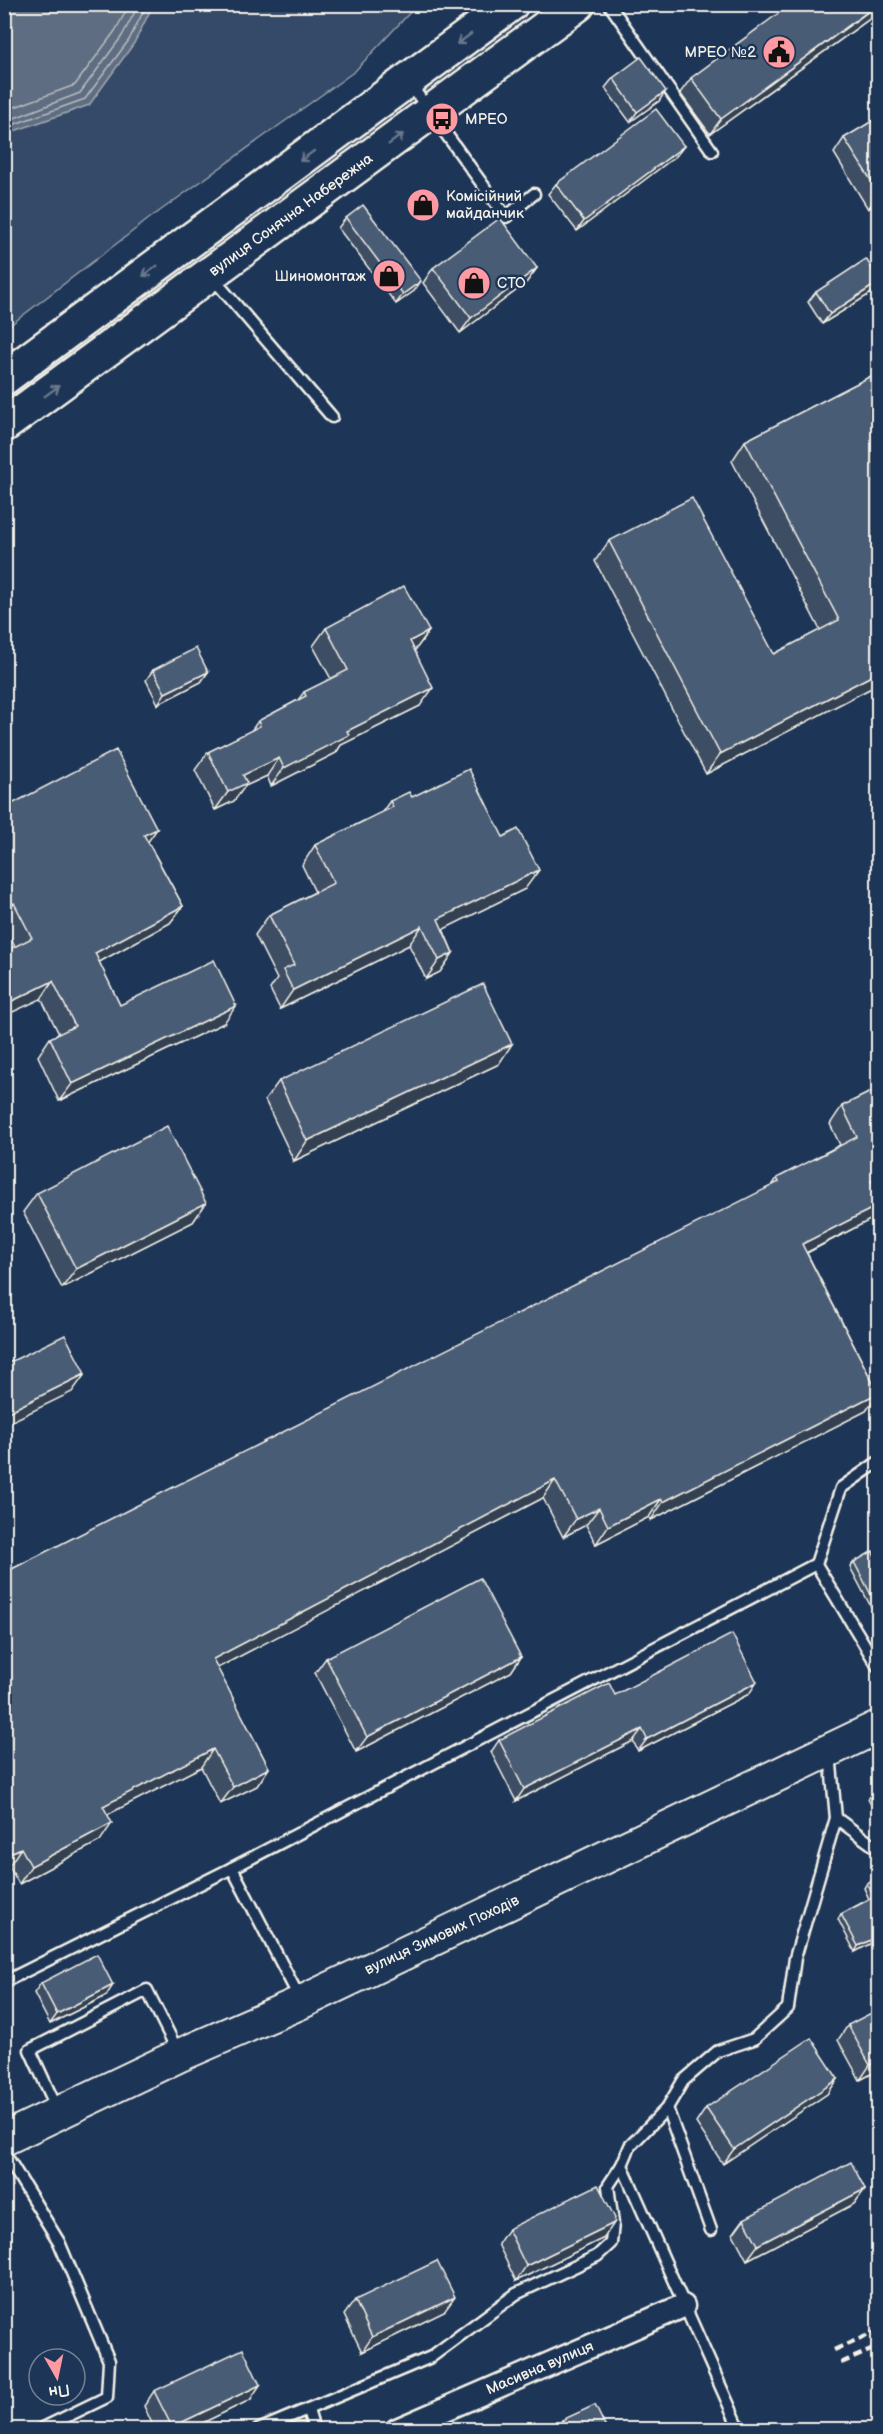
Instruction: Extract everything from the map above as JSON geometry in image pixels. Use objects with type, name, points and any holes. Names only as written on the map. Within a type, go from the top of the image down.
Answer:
[{"type":"main road","points":[[4,378],[511,4]]},
{"type":"main road","name":"вулиця Сонячна Набережна","points":[[4,425],[578,4]]},
{"type":"main road","name":"вулиця Зимових Походів","points":[[4,2139],[180,2055],[302,2002],[879,1728]]},
{"type":"street","name":"Масивна вулиця","points":[[397,2430],[683,2306]]},
{"type":"lane","points":[[609,4],[712,151]]},
{"type":"lane","points":[[408,81],[506,217],[534,194]]},
{"type":"lane","points":[[209,275],[332,417]]},
{"type":"lane","points":[[4,1982],[232,1868],[816,1564],[841,1488],[879,1462]]},
{"type":"lane","points":[[816,1564],[879,1667]]},
{"type":"lane","points":[[258,2430],[431,2357],[516,2294],[597,2256],[611,2243],[613,2223],[608,2186],[622,2165],[630,2146],[668,2108],[683,2081],[718,2051],[754,2039],[788,2008],[795,1958],[836,1818],[830,1752]]},
{"type":"lane","points":[[836,1818],[878,1850]]},
{"type":"lane","points":[[232,1868],[302,2002]]},
{"type":"lane","points":[[59,2114],[30,2050],[147,1990],[180,2055]]},
{"type":"lane","points":[[668,2108],[711,2230]]},
{"type":"lane","points":[[4,2152],[59,2242],[109,2361],[107,2397],[39,2430]]},
{"type":"lane","points":[[622,2165],[740,2430]]},
{"type":"lane","points":[[308,2410],[314,2430]]},
{"type":"shaded area","points":[[153,5],[417,5],[355,71],[150,218],[5,329],[5,141],[14,131],[89,105],[134,43]]},
{"type":"water","points":[[5,4],[153,5],[134,43],[89,105],[14,131],[5,141]]},
{"type":"building","name":"МРЕО №2","points":[[791,4],[878,4],[721,119],[691,78]]},
{"type":"building","points":[[641,57],[666,91],[637,112],[613,78]]},
{"type":"building","points":[[656,109],[684,146],[584,221],[556,184]]},
{"type":"building","points":[[879,117],[879,193],[844,138]]},
{"type":"building","points":[[363,205],[421,281],[403,294],[346,218]]},
{"type":"building","name":"СТО","points":[[500,218],[537,268],[471,318],[433,268]]},
{"type":"building","points":[[866,259],[879,282],[830,314],[816,292]]},
{"type":"building","points":[[879,372],[879,672],[720,754],[609,541],[692,498],[774,654],[839,620],[745,441]]},
{"type":"building","points":[[404,586],[429,631],[410,641],[433,688],[347,731],[349,735],[284,768],[279,758],[243,775],[247,783],[228,792],[208,752],[260,726],[258,721],[306,696],[304,692],[348,670],[326,628]]},
{"type":"building","points":[[196,648],[208,672],[165,693],[153,670]]},
{"type":"building","points":[[116,750],[157,829],[144,835],[183,906],[95,953],[120,1005],[214,960],[236,1006],[72,1084],[50,1038],[75,1026],[53,981],[4,1005],[4,952],[32,938],[14,903],[8,906],[4,901],[4,808]]},
{"type":"building","points":[[469,769],[503,837],[518,829],[539,870],[438,919],[453,953],[439,960],[422,926],[293,990],[283,970],[294,965],[269,915],[334,883],[315,845],[393,807],[390,801],[409,792],[412,797]]},
{"type":"building","points":[[483,984],[512,1044],[307,1141],[279,1081]]},
{"type":"building","points":[[879,1088],[879,1178],[871,1181],[879,1195],[879,1205],[802,1244],[878,1393],[663,1502],[661,1499],[608,1526],[599,1508],[576,1519],[555,1480],[213,1659],[269,1768],[233,1787],[213,1749],[103,1806],[112,1823],[31,1866],[21,1848],[4,1856],[4,1573],[779,1182],[777,1178],[857,1137],[842,1106]]},
{"type":"building","points":[[167,1126],[206,1203],[76,1269],[37,1193]]},
{"type":"building","points":[[65,1335],[85,1374],[4,1414],[4,1365]]},
{"type":"building","points":[[873,1551],[874,1555],[879,1552],[879,1610],[854,1562]]},
{"type":"building","points":[[480,1578],[521,1657],[367,1737],[326,1658]]},
{"type":"building","points":[[732,1634],[757,1682],[647,1739],[642,1729],[524,1789],[499,1740],[609,1683],[615,1695]]},
{"type":"building","points":[[879,1791],[879,1808],[872,1794]]},
{"type":"building","points":[[879,1877],[879,1936],[858,1946],[841,1914],[874,1897],[867,1883]]},
{"type":"building","points":[[97,1954],[113,1985],[57,2014],[41,1983]]},
{"type":"building","points":[[879,2009],[879,2061],[870,2065],[848,2025]]},
{"type":"building","points":[[811,2038],[838,2079],[734,2149],[706,2108]]},
{"type":"building","points":[[851,2162],[865,2189],[758,2245],[744,2219]]},
{"type":"building","points":[[598,2185],[615,2218],[614,2223],[526,2266],[508,2229]]},
{"type":"building","points":[[437,2261],[455,2297],[372,2337],[355,2300]]},
{"type":"building","points":[[243,2349],[260,2385],[172,2427],[154,2391]]},
{"type":"building","points":[[595,2405],[607,2430],[567,2430],[562,2420]]},
{"type":"railway","points":[[834,2350],[878,2331]]},
{"type":"railway","points":[[841,2363],[878,2347]]},
{"type":"place","name":"МРЕО №2","points":[[779,52]]},
{"type":"place","name":"МРЕО","points":[[442,119]]},
{"type":"place","name":"Комісійний майданчик","points":[[423,205]]},
{"type":"place","name":"Шиномонтаж","points":[[389,276]]},
{"type":"place","name":"СТО","points":[[474,283]]}]
